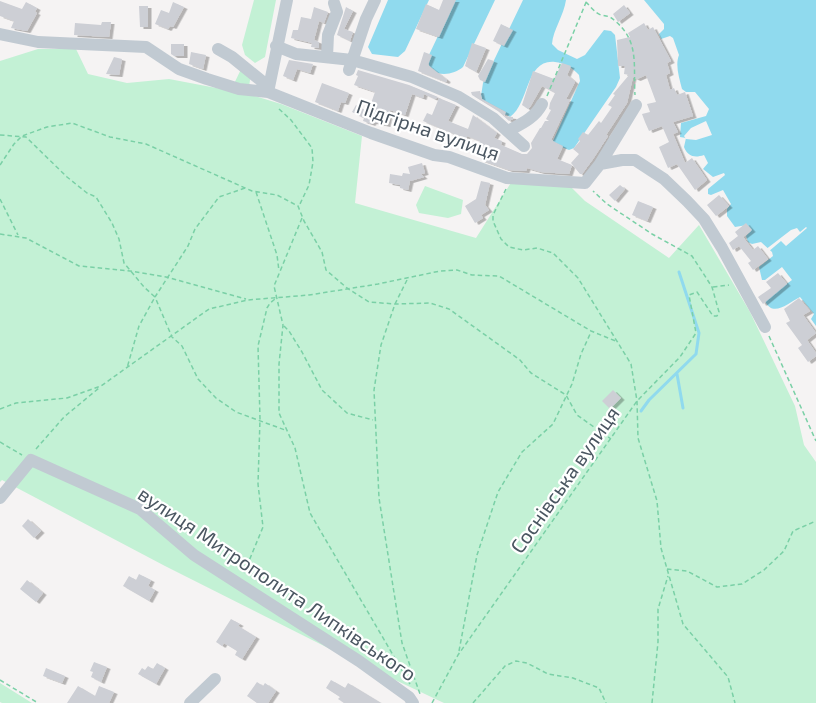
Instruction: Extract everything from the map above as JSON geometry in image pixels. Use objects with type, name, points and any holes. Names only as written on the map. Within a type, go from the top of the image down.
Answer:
[{"type":"street","points":[[269,91],[276,46],[287,0]]},
{"type":"street","points":[[350,65],[375,0]]},
{"type":"street","points":[[327,57],[328,35],[337,12],[334,3]]},
{"type":"street","name":"Підгірна вулиця","points":[[0,34],[38,42],[146,47],[188,73],[239,88],[269,91],[370,133],[434,155],[449,157],[507,178],[585,183]]},
{"type":"street","points":[[276,46],[296,54],[327,57],[350,65],[412,77],[459,97],[493,118],[524,146]]},
{"type":"street","points":[[218,49],[232,57],[269,91]]},
{"type":"street","points":[[508,131],[538,112],[542,104]]},
{"type":"street","points":[[585,183],[600,164],[636,105]]},
{"type":"street","points":[[600,164],[635,160],[664,179],[704,219],[765,327]]},
{"type":"street","points":[[0,498],[32,460]]},
{"type":"street","name":"вулиця Митрополита Липківського","points":[[32,460],[140,509],[194,555],[359,661],[410,697],[416,698]]},
{"type":"street","points":[[190,703],[215,680]]},
{"type":"path","points":[[542,104],[587,1],[599,15],[614,19],[631,38],[630,43],[636,62],[634,82],[636,105]]},
{"type":"path","points":[[269,91],[273,104],[291,120],[312,148],[313,162],[309,185],[298,206]]},
{"type":"path","points":[[0,135],[22,136],[47,127],[72,123],[110,137],[146,144],[245,188],[277,195],[298,206],[322,252],[326,270],[347,288],[369,302],[430,303],[449,309],[520,360],[531,373],[566,395],[577,415],[611,439]]},
{"type":"path","points":[[0,165],[22,136]]},
{"type":"path","points":[[22,136],[26,137],[33,146],[87,193],[96,197],[120,239],[124,263],[155,297],[172,337],[182,346],[198,379],[216,398],[236,412],[285,430]]},
{"type":"path","name":"Соснівська вулиця","points":[[432,703],[458,654],[637,401],[631,364],[578,278],[554,253],[537,248],[523,250],[509,247],[501,239],[493,221],[493,215],[507,185],[507,178]]},
{"type":"path","points":[[585,183],[607,204],[652,234],[692,256],[712,287],[719,312],[717,316],[713,316],[697,292],[689,295],[696,333],[680,357],[637,401],[638,438],[657,501],[661,548],[683,624],[728,677],[735,703]]},
{"type":"path","points":[[127,369],[139,326],[166,277],[188,246],[195,229],[219,197],[245,188]]},
{"type":"path","points":[[256,191],[277,255],[279,271]]},
{"type":"path","points":[[0,199],[18,236]]},
{"type":"path","points":[[302,217],[274,286],[283,325],[279,364],[279,413],[295,448],[310,513],[411,685]]},
{"type":"path","points":[[0,234],[18,236],[50,249],[79,266],[166,277],[248,300]]},
{"type":"path","points":[[0,442],[32,460],[32,454],[64,417],[101,386],[209,309],[248,300],[347,288],[457,270],[472,275],[499,276],[591,332],[618,342]]},
{"type":"path","points":[[407,279],[395,304],[379,356],[374,390],[379,498],[402,643],[416,698]]},
{"type":"path","points":[[712,287],[728,285],[740,280]]},
{"type":"path","points":[[239,585],[263,527],[258,484],[260,419],[258,346],[267,308],[276,298]]},
{"type":"path","points":[[283,325],[302,352],[321,390],[347,413],[375,420]]},
{"type":"path","points":[[765,327],[816,441]]},
{"type":"path","points":[[458,654],[477,555],[498,492],[522,452],[554,424],[591,332]]},
{"type":"path","points":[[0,409],[16,403],[68,398],[101,386]]},
{"type":"path","points":[[667,569],[687,571],[717,587],[742,584],[764,570],[784,551],[793,531],[816,521]]},
{"type":"path","points":[[652,703],[658,642],[658,609],[668,575]]},
{"type":"path","points":[[473,703],[505,666],[516,661],[527,663],[548,674],[573,678],[598,688],[606,703]]},
{"type":"path","points":[[0,680],[38,703]]},
{"type":"green space","points":[[254,0],[276,0],[265,57],[255,63],[245,55],[242,45]]},
{"type":"green space","points":[[38,49],[76,49],[88,74],[127,83],[169,79],[248,94],[281,104],[362,136],[355,203],[476,238],[512,181],[570,186],[585,201],[669,258],[699,225],[750,312],[795,406],[804,445],[816,462],[816,703],[444,703],[338,653],[165,566],[2,480],[0,482],[0,61]]},
{"type":"green space","points":[[243,65],[251,73],[248,94],[232,88]]},
{"type":"green space","points":[[425,186],[463,200],[461,214],[448,218],[419,213],[416,205]]},
{"type":"green space","points":[[0,683],[32,703],[0,702]]},
{"type":"water","points":[[388,0],[429,0],[405,51],[398,57],[372,54],[368,47]]},
{"type":"water","points":[[455,0],[495,0],[463,67],[453,73],[441,74],[431,69],[428,57]]},
{"type":"water","points":[[523,0],[566,0],[552,44],[558,50],[577,59],[585,55],[604,30],[611,31],[615,35],[620,78],[574,148],[569,150],[554,144],[553,141],[580,81],[579,75],[571,68],[555,62],[545,63],[538,67],[521,102],[510,117],[483,101],[481,96],[483,83]]},
{"type":"water","points":[[644,0],[816,0],[816,326],[811,319],[814,314],[800,297],[781,308],[768,306],[765,301],[767,298],[792,280],[782,267],[762,280],[759,267],[773,256],[772,252],[761,242],[752,244],[748,242],[746,236],[751,231],[747,225],[735,227],[727,216],[727,209],[731,204],[723,190],[708,194],[708,189],[725,175],[724,173],[713,177],[703,169],[708,163],[704,155],[690,155],[684,147],[686,138],[680,137],[681,123],[706,116],[709,109],[695,92],[686,92],[682,89],[677,67],[679,55],[673,38],[670,36],[661,39],[659,34],[664,29],[664,24]]},
{"type":"pier","points":[[706,121],[712,135],[696,140],[686,139],[684,136],[691,128]]},
{"type":"pier","points":[[806,227],[786,246],[781,241],[768,252],[765,250],[791,230],[797,228],[800,232]]},
{"type":"building","points":[[443,0],[456,0],[439,37],[416,29],[426,4],[439,10]]},
{"type":"building","points":[[0,1],[22,9],[26,2],[37,8],[35,12],[37,13],[27,31],[11,28],[14,21],[0,16]]},
{"type":"building","points":[[173,2],[184,7],[173,27],[170,26],[168,29],[155,24],[161,10],[169,13]]},
{"type":"building","points":[[624,5],[630,13],[618,22],[613,14]]},
{"type":"building","points":[[139,6],[148,6],[148,27],[140,27]]},
{"type":"building","points":[[314,7],[328,12],[324,23],[319,21],[314,40],[319,42],[319,48],[311,47],[312,43],[291,38],[293,30],[298,30],[301,17],[311,19]]},
{"type":"building","points":[[346,7],[353,11],[344,29],[353,32],[350,41],[337,35]]},
{"type":"building","points":[[102,22],[111,22],[109,37],[74,35],[75,23],[101,25]]},
{"type":"building","points":[[644,23],[648,30],[653,27],[671,61],[667,63],[670,73],[666,75],[670,90],[674,88],[677,95],[685,92],[693,116],[673,122],[678,132],[673,134],[685,163],[692,158],[707,180],[695,190],[677,164],[668,168],[659,147],[669,142],[662,126],[649,131],[645,122],[642,114],[650,112],[647,104],[656,102],[646,75],[637,79],[633,77],[627,103],[582,174],[571,163],[579,154],[573,149],[580,141],[578,139],[583,132],[588,135],[599,121],[601,123],[612,107],[608,105],[615,95],[613,94],[629,75],[624,74],[625,66],[618,66],[617,40],[630,37],[628,33]]},
{"type":"building","points":[[501,24],[513,30],[504,46],[493,41]]},
{"type":"building","points":[[472,43],[486,48],[476,72],[465,66]]},
{"type":"building","points":[[171,44],[184,44],[184,56],[171,54]]},
{"type":"building","points":[[191,52],[206,55],[203,69],[189,64]]},
{"type":"building","points":[[424,52],[432,55],[428,65],[447,80],[446,82],[418,71]]},
{"type":"building","points":[[114,57],[122,59],[119,75],[106,74]]},
{"type":"building","points":[[488,59],[494,61],[485,82],[478,76]]},
{"type":"building","points":[[289,60],[313,64],[310,73],[297,69],[293,80],[283,76]]},
{"type":"building","points":[[562,63],[571,66],[567,75],[575,82],[566,99],[570,100],[551,140],[563,146],[557,159],[572,165],[569,174],[541,172],[527,168],[526,171],[509,170],[481,160],[483,156],[475,153],[480,141],[467,136],[466,139],[423,121],[427,113],[432,115],[439,98],[456,105],[448,121],[468,129],[473,115],[497,133],[494,138],[502,141],[501,145],[527,154],[540,128],[545,121],[549,121],[546,119],[555,93],[542,86],[528,109],[522,105],[533,71],[554,79]]},
{"type":"building","points":[[358,70],[409,85],[438,97],[435,99],[424,94],[423,98],[412,94],[405,115],[390,110],[387,125],[363,121],[364,118],[352,112],[356,105],[368,112],[375,92],[354,85]]},
{"type":"building","points":[[322,83],[349,93],[345,103],[341,102],[338,111],[315,102]]},
{"type":"building","points":[[480,91],[482,99],[506,112],[504,116],[513,117],[513,119],[509,121],[471,92]]},
{"type":"building","points":[[422,163],[425,173],[421,174],[424,177],[410,181],[408,190],[400,188],[400,185],[389,183],[390,174],[402,176],[403,173],[410,174],[408,167]]},
{"type":"building","points":[[481,181],[490,183],[485,205],[489,210],[475,223],[465,206],[476,199]]},
{"type":"building","points":[[620,185],[625,189],[615,201],[609,195]]},
{"type":"building","points":[[719,195],[729,206],[716,216],[707,205]]},
{"type":"building","points":[[638,201],[653,207],[647,221],[632,215]]},
{"type":"building","points":[[746,223],[752,230],[743,237],[753,250],[758,246],[768,259],[753,270],[748,263],[751,261],[739,246],[733,250],[729,243],[738,236],[735,232]]},
{"type":"building","points":[[778,273],[787,284],[763,304],[758,297],[771,288],[766,282]]},
{"type":"building","points":[[799,298],[810,311],[803,315],[816,333],[807,340],[816,353],[816,356],[808,362],[798,348],[802,345],[786,323],[790,321],[784,309]]},
{"type":"building","points":[[613,390],[621,398],[610,409],[602,401]]},
{"type":"building","points":[[28,519],[41,531],[34,538],[22,526]]},
{"type":"building","points":[[139,574],[151,580],[148,586],[155,590],[149,601],[123,586],[129,576],[136,580]]},
{"type":"building","points":[[27,580],[43,593],[36,602],[20,589]]},
{"type":"building","points":[[231,619],[256,637],[242,659],[235,655],[237,651],[224,643],[222,646],[216,642]]},
{"type":"building","points":[[94,662],[107,667],[101,682],[91,677],[93,672],[90,671]]},
{"type":"building","points":[[157,663],[165,668],[156,684],[138,674],[142,668],[145,670],[148,666],[153,669]]},
{"type":"building","points":[[46,668],[65,676],[62,683],[43,676]]},
{"type":"building","points":[[331,680],[345,688],[348,683],[381,703],[344,703],[338,699],[340,697],[326,688]]},
{"type":"building","points":[[257,682],[263,686],[265,683],[276,691],[268,703],[257,703],[247,696]]},
{"type":"building","points":[[78,686],[95,696],[99,686],[114,692],[109,703],[67,703]]},
{"type":"waterway","points":[[641,411],[649,400],[696,354],[699,333],[679,272]]},
{"type":"waterway","points":[[677,374],[683,408]]}]
